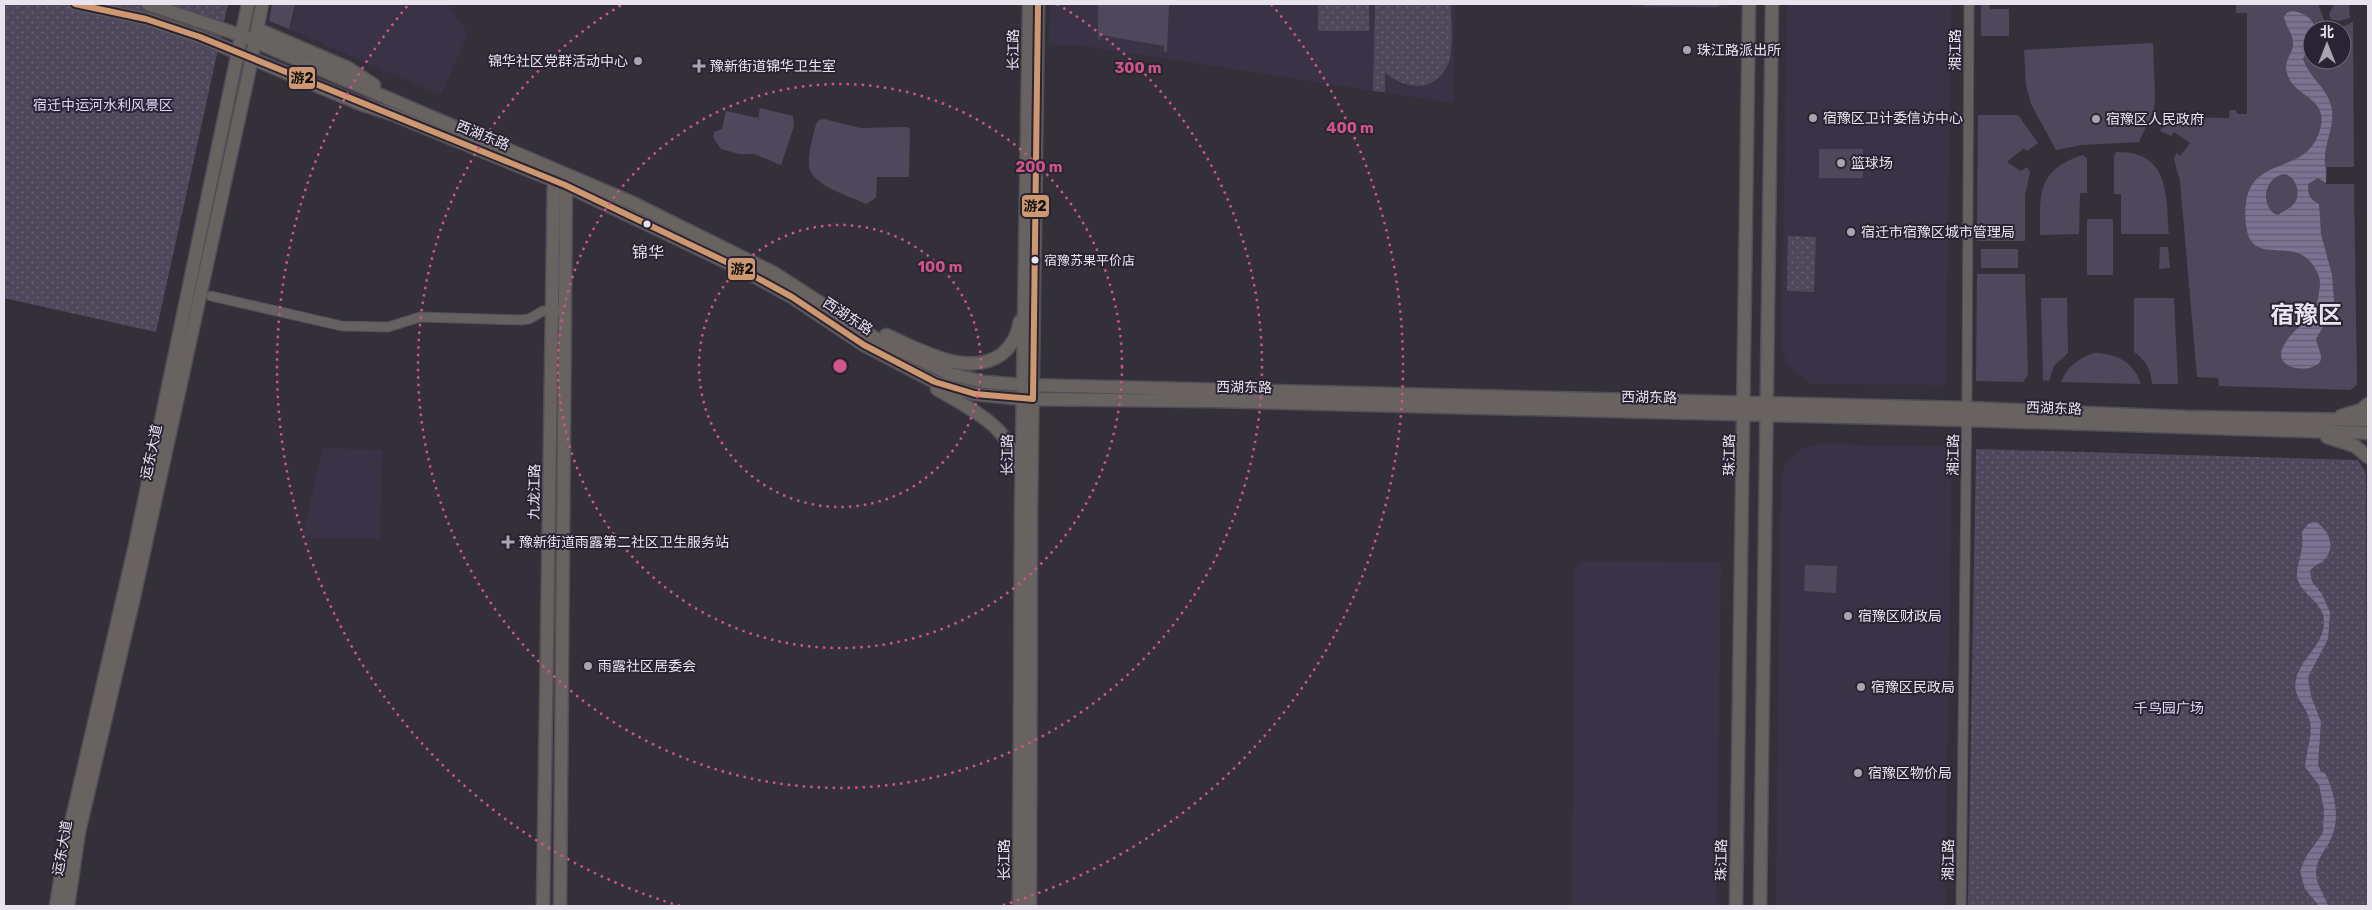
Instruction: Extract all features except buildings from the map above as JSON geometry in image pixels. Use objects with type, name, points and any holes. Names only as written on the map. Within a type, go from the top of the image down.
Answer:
[{"type":"main road","name":"西湖东路","points":[[75,4],[146,19],[200,37],[236,53],[633,203],[792,283],[876,338],[950,374],[985,382],[1028,384],[1744,409]]},
{"type":"main road","name":"西湖东路","points":[[148,4],[240,34],[256,35],[560,177],[792,297],[864,345],[936,382],[975,394],[1028,399],[1767,409],[2368,420]]},
{"type":"main road","name":"运东大道","points":[[56,906],[66,846],[134,550],[236,53],[248,4]]},
{"type":"main road","name":"运东大道","points":[[68,906],[79,832],[134,597],[252,59],[262,4]]},
{"type":"main road","name":"长江路","points":[[1028,384],[1025,278],[1029,4]]},
{"type":"main road","name":"长江路","points":[[1030,906],[1028,384],[1038,4]]},
{"type":"main road","name":"珠江路","points":[[1736,906],[1749,4]]},
{"type":"main road","points":[[1760,906],[1772,22],[1774,4]]},
{"type":"main road","name":"九龙江路","points":[[543,906],[560,177]]},
{"type":"main road","points":[[850,322],[954,362],[982,363],[999,356],[1015,338],[1019,324],[1025,278]]},
{"type":"main road","name":"九龙江路","points":[[558,310],[560,906]]},
{"type":"main road","points":[[864,345],[982,416],[1000,432],[1015,454],[1021,500]]},
{"type":"main road","name":"长江路","points":[[1019,906],[1021,500],[1028,399]]},
{"type":"main road","points":[[2314,419],[2347,415],[2368,404]]},
{"type":"main road","name":"西湖东路","points":[[1967,414],[2368,433]]},
{"type":"main road","points":[[2282,430],[2339,439],[2355,446],[2368,457]]},
{"type":"street","name":"湘江路","points":[[1961,906],[1967,414],[1968,4]]},
{"type":"street","points":[[211,296],[316,321],[342,326],[366,327],[388,327],[420,317],[521,320],[558,310]]},
{"type":"shaded area","points":[[295,4],[448,4],[468,34],[441,95],[289,29]]},
{"type":"shaded area","points":[[1050,4],[1455,4],[1453,103],[1078,45],[1049,45]]},
{"type":"shaded area","points":[[1634,4],[1729,4],[1729,8],[1634,7]]},
{"type":"shaded area","points":[[1787,4],[1951,4],[1946,385],[1811,384],[1787,364],[1782,347]]},
{"type":"shaded area","points":[[2294,11],[2311,20],[2302,20],[2302,70],[2308,70],[2324,91],[2332,110],[2325,156],[2326,183],[2318,178],[2308,184],[2308,191],[2313,200],[2319,204],[2321,234],[2332,275],[2333,310],[2316,339],[2321,356],[2319,363],[2313,367],[2306,368],[2290,366],[2284,362],[2281,356],[2283,347],[2293,332],[2314,311],[2320,283],[2319,276],[2310,261],[2299,254],[2257,246],[2250,239],[2246,225],[2246,201],[2252,185],[2262,175],[2301,156],[2312,146],[2320,130],[2322,119],[2316,104],[2292,83],[2288,76],[2286,66],[2293,46],[2284,16],[2288,12]],"holes":[[[2285,174],[2293,179],[2298,192],[2296,201],[2290,208],[2278,215],[2272,212],[2266,201],[2266,194],[2271,181],[2277,176]]]},
{"type":"shaded area","points":[[1820,444],[1952,447],[1945,906],[1776,906],[1781,476],[1786,463],[1801,449]]},
{"type":"shaded area","points":[[323,448],[382,450],[380,539],[302,538]]},
{"type":"shaded area","points":[[2316,522],[2325,530],[2330,540],[2330,551],[2327,556],[2310,571],[2312,582],[2322,594],[2330,612],[2328,639],[2308,677],[2311,696],[2321,722],[2318,765],[2321,772],[2325,773],[2332,789],[2336,816],[2330,841],[2316,868],[2317,882],[2328,906],[2319,906],[2305,889],[2300,871],[2307,855],[2323,833],[2324,809],[2319,785],[2305,767],[2310,736],[2309,718],[2297,695],[2295,685],[2302,664],[2316,645],[2323,630],[2323,615],[2317,604],[2299,584],[2297,577],[2302,532],[2308,524]]},
{"type":"shaded area","points":[[1581,561],[1721,562],[1716,906],[1572,906],[1574,569]]},
{"type":"green space","name":"宿迁中运河水利风景区","points":[[4,4],[228,4],[156,332],[4,298]]},
{"type":"green space","points":[[272,4],[295,4],[289,29],[269,21]]},
{"type":"green space","points":[[1098,4],[1169,4],[1167,51],[1164,52],[1164,46],[1101,35],[1100,40],[1098,39]]},
{"type":"green space","points":[[1318,4],[1369,4],[1369,31],[1318,31]]},
{"type":"green space","points":[[1375,4],[1451,4],[1452,38],[1450,58],[1448,65],[1435,81],[1421,86],[1413,86],[1392,78],[1385,73],[1385,92],[1373,91]]},
{"type":"green space","points":[[1645,4],[1719,4],[1719,7],[1645,6]]},
{"type":"green space","points":[[1981,4],[1989,4],[1990,9],[2009,9],[2009,36],[1982,36]]},
{"type":"green space","points":[[2236,4],[2318,4],[2324,20],[2302,20],[2302,70],[2352,70],[2353,22],[2354,167],[2327,167],[2326,184],[2354,184],[2357,385],[2350,390],[2219,386],[2218,378],[2197,377],[2180,181],[2174,159],[2176,153],[2180,156],[2190,143],[2174,132],[2171,136],[2160,131],[2167,117],[2229,118],[2230,110],[2236,110],[2237,114],[2247,114],[2247,13],[2236,13]]},
{"type":"green space","points":[[2334,4],[2349,4],[2350,18],[2335,20],[2331,19],[2329,14]]},
{"type":"green space","points":[[2153,43],[2154,109],[2139,142],[2081,145],[2056,150],[2031,104],[2026,85],[2024,50]]},
{"type":"green space","points":[[760,108],[793,116],[794,126],[781,165],[754,154],[739,154],[721,149],[713,137],[714,132],[722,129],[726,111],[758,118]]},
{"type":"green space","points":[[1978,115],[2018,115],[2038,143],[2027,151],[2024,148],[2007,162],[2021,171],[2027,167],[2030,172],[2025,195],[2025,241],[1977,241]]},
{"type":"green space","points":[[824,119],[860,128],[907,127],[910,129],[909,177],[877,177],[876,198],[866,204],[824,185],[811,173],[809,161],[816,124],[819,120]]},
{"type":"green space","name":"篮球场","points":[[1819,149],[1863,149],[1863,178],[1819,178]]},
{"type":"green space","points":[[2116,152],[2134,154],[2147,159],[2156,167],[2162,178],[2165,191],[2169,234],[2121,234],[2121,194],[2114,194],[2114,156]]},
{"type":"green space","points":[[2082,155],[2087,158],[2087,193],[2080,193],[2079,234],[2040,235],[2040,207],[2044,185],[2056,168]]},
{"type":"green space","points":[[2087,219],[2113,219],[2113,275],[2087,275]]},
{"type":"green space","points":[[1788,236],[1816,237],[1814,292],[1787,291]]},
{"type":"green space","points":[[2160,247],[2168,247],[2170,268],[2159,269]]},
{"type":"green space","points":[[1981,249],[2018,249],[2018,268],[1981,268]]},
{"type":"green space","points":[[1977,274],[2025,274],[2028,375],[2023,382],[1976,381]]},
{"type":"green space","points":[[2041,298],[2067,298],[2068,353],[2054,366],[2049,381],[2043,380]]},
{"type":"green space","points":[[2134,298],[2174,298],[2178,384],[2152,384],[2147,366],[2142,358],[2134,352]]},
{"type":"green space","points":[[2094,353],[2102,353],[2123,360],[2134,370],[2141,384],[2061,382],[2066,372],[2074,364]]},
{"type":"green space","name":"千鸟园广场","points":[[1976,449],[2358,460],[2366,473],[2367,906],[1968,906]]},
{"type":"green space","points":[[1805,565],[1837,566],[1836,593],[1804,591]]},
{"type":"transit line","name":"游2","points":[[75,4],[146,19],[200,37],[565,185],[741,269],[792,297],[864,345],[935,382],[975,394],[1033,399],[1038,4]]},
{"type":"place","name":"珠江路派出所","points":[[1687,50]]},
{"type":"place","name":"锦华社区党群活动中心","points":[[638,61]]},
{"type":"place","name":"豫新街道锦华卫生室","points":[[699,66]]},
{"type":"place","name":"宿豫区卫计委信访中心","points":[[1813,118]]},
{"type":"place","name":"宿豫区人民政府","points":[[2096,119]]},
{"type":"place","name":"篮球场","points":[[1841,163]]},
{"type":"place","name":"宿迁市宿豫区城市管理局","points":[[1851,232]]},
{"type":"place","name":"宿豫苏果平价店","points":[[1035,260]]},
{"type":"place","name":"豫新街道雨露第二社区卫生服务站","points":[[508,542]]},
{"type":"place","name":"宿豫区财政局","points":[[1848,616]]},
{"type":"place","name":"雨露社区居委会","points":[[588,666]]},
{"type":"place","name":"宿豫区民政局","points":[[1861,687]]},
{"type":"place","name":"宿豫区物价局","points":[[1858,773]]},
{"type":"district","name":"锦华","points":[[648,252]]},
{"type":"district","name":"宿豫区","points":[[2306,315]]}]
